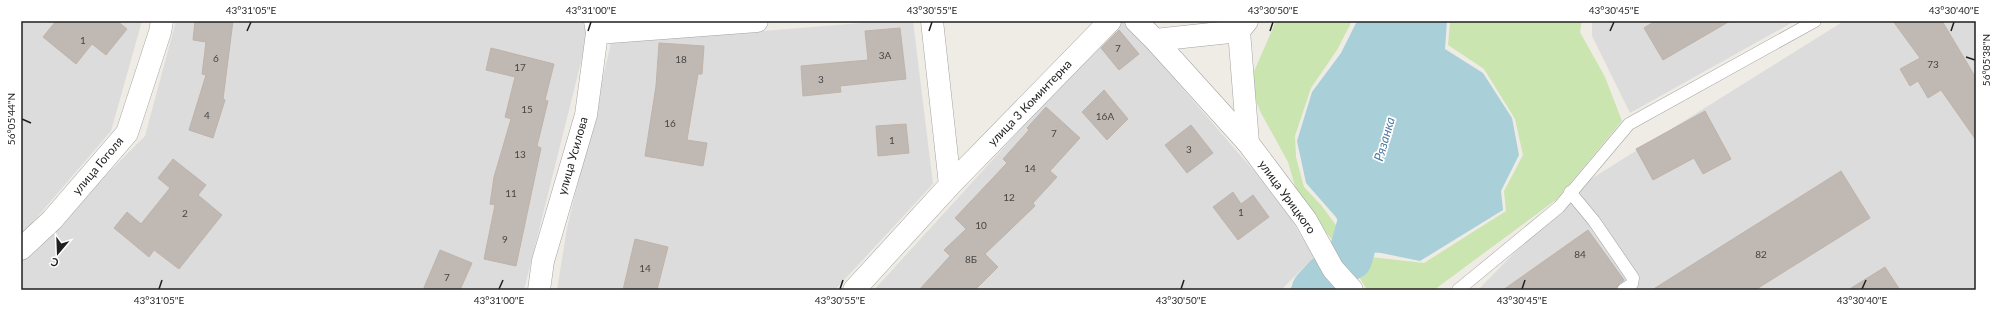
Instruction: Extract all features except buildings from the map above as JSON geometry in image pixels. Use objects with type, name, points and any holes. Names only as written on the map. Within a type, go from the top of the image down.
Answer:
[{"type":"street","name":"улица Гоголя","points":[[21,249],[52,220],[127,133],[160,32],[162,21]]},
{"type":"street","points":[[596,27],[757,21]]},
{"type":"street","points":[[932,21],[950,185]]},
{"type":"street","name":"улица 3 Коминтерна","points":[[854,290],[950,185],[1110,21]]},
{"type":"street","name":"улица Урицкого","points":[[1136,21],[1248,143],[1306,220],[1333,269],[1352,290]]},
{"type":"street","points":[[1155,40],[1243,26],[1248,143]]},
{"type":"street","name":"улица Усилова","points":[[539,290],[543,261],[586,115],[596,27]]},
{"type":"lane","points":[[1458,290],[1560,207],[1570,192],[1629,124],[1815,21]]},
{"type":"lane","points":[[1570,192],[1594,221],[1633,278],[1632,284],[1623,290]]},
{"type":"shaded area","points":[[21,21],[142,21],[111,131],[21,236]]},
{"type":"shaded area","points":[[176,21],[583,21],[587,38],[524,290],[21,290],[21,260],[145,136]]},
{"type":"shaded area","points":[[886,21],[913,21],[933,184],[835,290],[557,290],[567,228],[611,43]]},
{"type":"shaded area","points":[[1119,21],[1124,21],[1280,201],[1314,257],[1281,290],[874,290]]},
{"type":"shaded area","points":[[1592,21],[1795,21],[1630,113],[1592,36]]},
{"type":"shaded area","points":[[1844,21],[1976,21],[1976,290],[1478,290],[1559,207],[1570,192]]},
{"type":"green space","points":[[1276,21],[1352,21],[1337,50],[1311,88],[1295,136],[1296,157],[1304,187],[1321,205],[1356,252],[1350,258],[1339,248],[1299,200],[1288,162],[1261,113],[1249,83]]},
{"type":"green space","points":[[1450,21],[1582,21],[1580,32],[1605,77],[1622,121],[1557,199],[1434,290],[1367,290],[1353,267],[1362,256],[1424,263],[1506,211],[1504,191],[1523,155],[1515,119],[1484,69],[1448,45]]},
{"type":"green space","points":[[1313,264],[1339,290],[1289,290]]},
{"type":"water","points":[[1357,21],[1447,21],[1445,49],[1483,73],[1512,118],[1519,155],[1501,191],[1503,210],[1420,261],[1381,253],[1359,251],[1335,216],[1306,183],[1297,141],[1312,92],[1341,53]]},
{"type":"waterway","name":"Рязанка","points":[[1350,258],[1371,183]]},
{"type":"waterway","name":"Рязанка","points":[[1314,290],[1326,277]]}]
